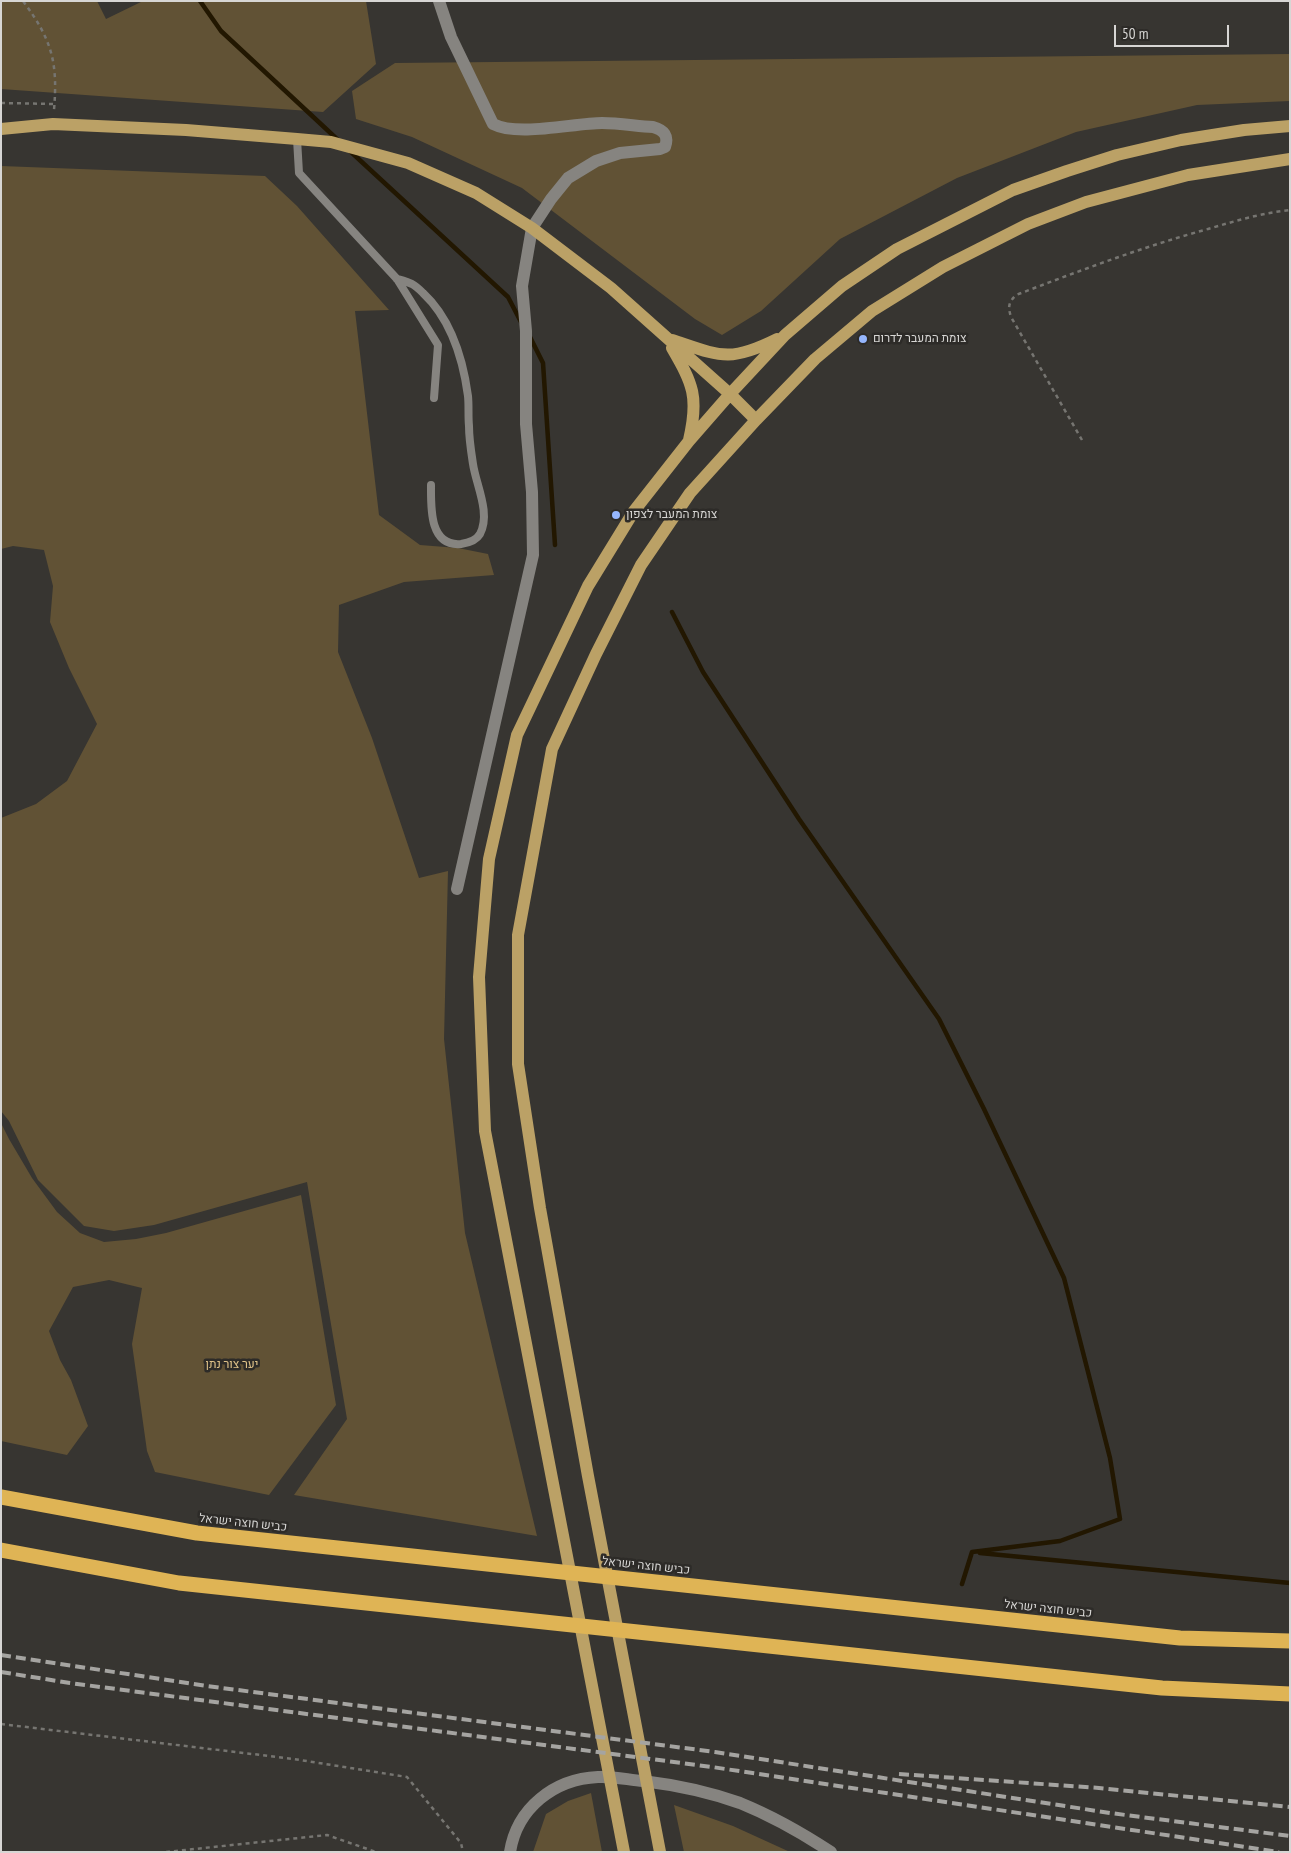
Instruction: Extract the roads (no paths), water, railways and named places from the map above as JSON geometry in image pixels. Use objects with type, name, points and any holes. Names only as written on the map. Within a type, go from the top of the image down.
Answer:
[{"type":"highway","name":"כביש חוצה ישראל","points":[[1,1497],[207,1534],[1180,1638],[1290,1641]]},
{"type":"highway","points":[[1,1550],[178,1583],[1162,1688],[1290,1694]]},
{"type":"main road","points":[[1,129],[53,124],[186,130],[332,142],[408,163],[476,193],[532,228],[611,288],[730,394],[756,420]]},
{"type":"main road","points":[[624,1852],[485,1131],[479,977],[488,859],[517,735],[584,595],[634,511],[689,441],[730,394],[786,335],[842,286],[897,249],[1014,190],[1117,155],[1181,140],[1244,130],[1290,126]]},
{"type":"main road","points":[[660,1852],[588,1476],[540,1208],[518,1064],[518,935],[552,749],[596,654],[641,565],[690,493],[756,420],[815,359],[872,311],[943,268],[1028,224],[1086,202],[1188,175],[1290,159]]},
{"type":"main road","points":[[665,337],[713,354],[729,356],[746,353],[786,335]]},
{"type":"main road","points":[[665,337],[689,378],[694,395],[694,412],[689,441]]},
{"type":"street","points":[[439,1],[451,37],[494,124],[508,128],[541,128],[602,123],[653,127],[661,129],[666,135],[667,141],[665,147],[654,150],[620,153],[596,161],[568,178],[551,199],[532,228],[522,286],[526,331],[526,424],[532,492],[533,555],[458,889]]},
{"type":"street","points":[[510,1852],[519,1823],[530,1807],[545,1794],[561,1784],[599,1776],[659,1783],[690,1789],[739,1803],[800,1832],[830,1852]]},
{"type":"lane","points":[[296,139],[299,173],[397,279],[438,345],[434,398]]},
{"type":"lane","points":[[397,279],[413,284],[435,305],[452,334],[463,371],[468,398],[475,478],[483,500],[483,520],[480,534],[470,543],[456,544],[445,541],[436,530],[431,514],[431,485]]},
{"type":"waterway","points":[[200,1],[221,31],[338,140]]},
{"type":"waterway","points":[[351,152],[508,297],[521,322]]},
{"type":"waterway","points":[[530,337],[543,363],[555,545]]},
{"type":"waterway","points":[[672,612],[703,672],[799,819],[939,1019],[1064,1278],[1110,1458],[1120,1519],[1060,1541],[972,1552],[962,1584]]},
{"type":"waterway","points":[[980,1553],[1290,1583]]},
{"type":"railway","points":[[1,1655],[207,1686],[715,1752],[1110,1813],[1290,1836]]},
{"type":"railway","points":[[1,1672],[70,1683],[712,1767],[1279,1852]]},
{"type":"railway","points":[[899,1774],[1099,1788],[1290,1807]]},
{"type":"place","name":"צומת המעבר לדרום","points":[[863,339]]},
{"type":"place","name":"צומת המעבר לצפון","points":[[616,515]]},
{"type":"park label","name":"יער צור נתן","points":[[232,1365]]}]
